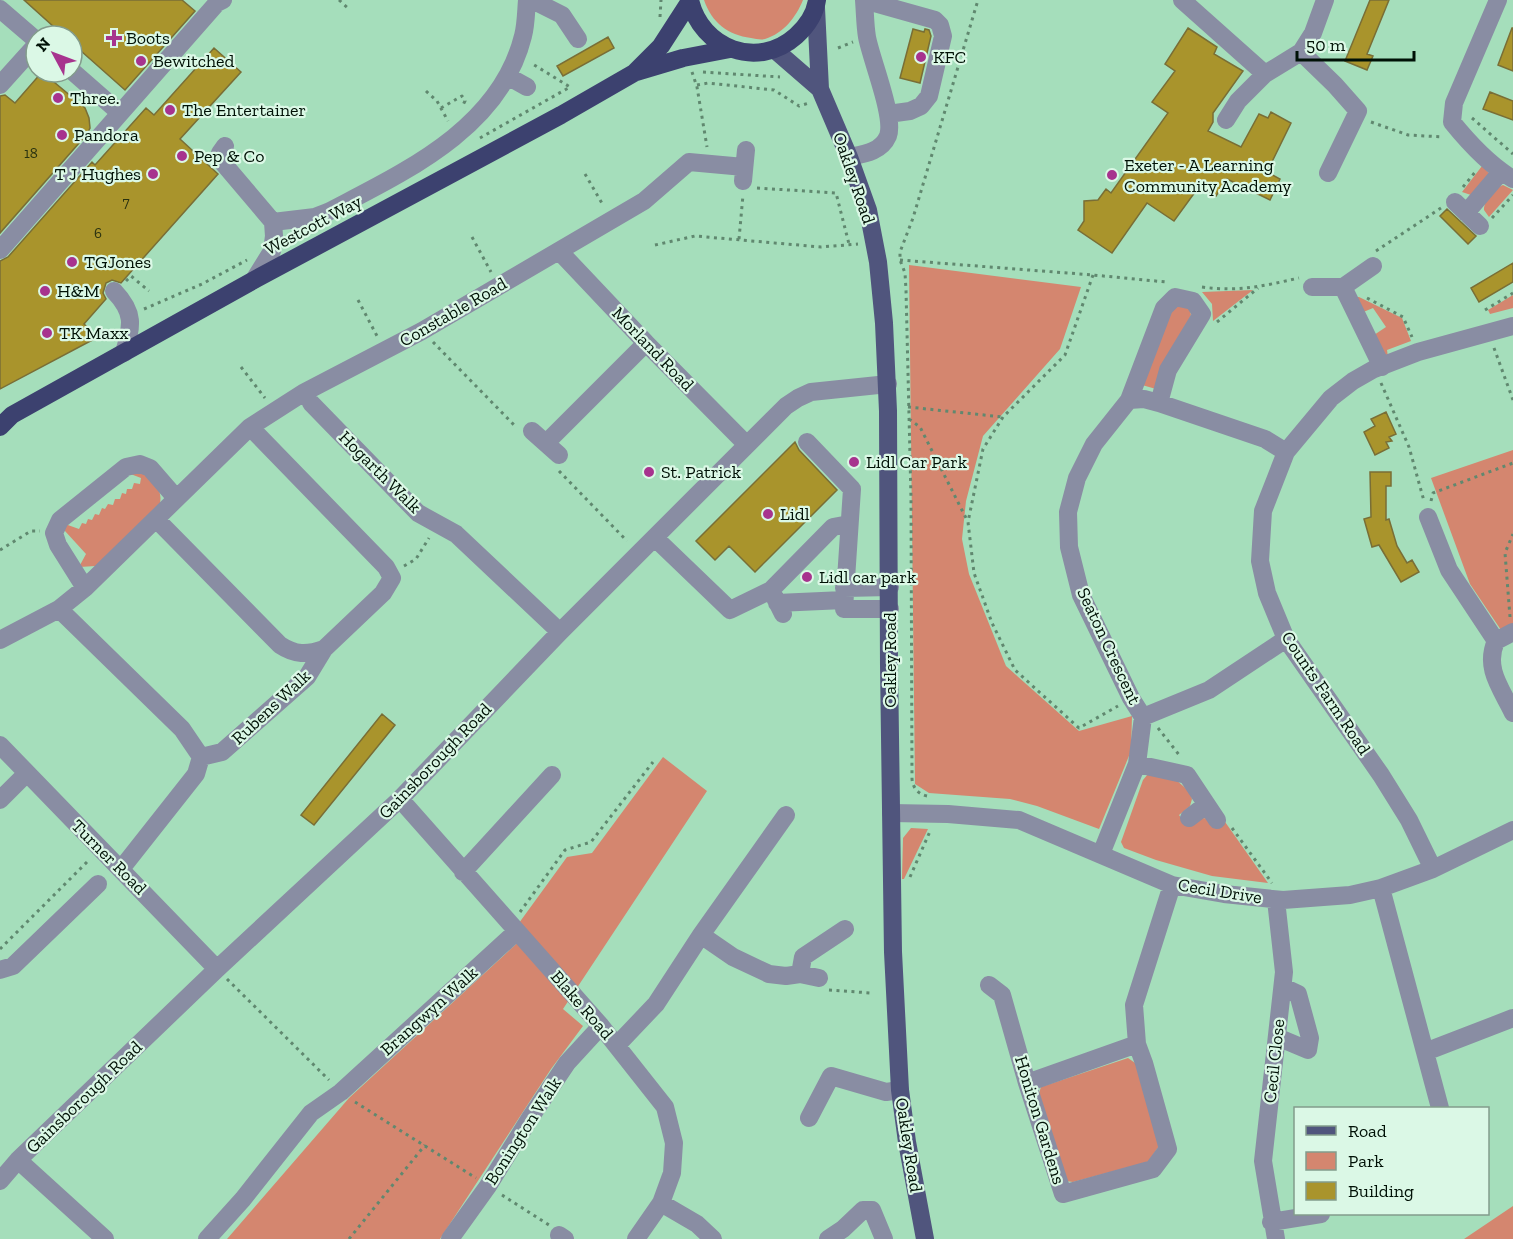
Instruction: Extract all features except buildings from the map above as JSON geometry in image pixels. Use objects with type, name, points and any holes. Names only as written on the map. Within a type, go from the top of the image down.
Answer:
[{"type":"highway","points":[[690,1],[694,15],[716,41],[730,49],[753,53],[775,50],[788,43],[805,28],[817,4]]},
{"type":"highway","name":"Westcott Way","points":[[634,73],[661,46],[690,1]]},
{"type":"highway","name":"Westcott Way","points":[[4,419],[634,73],[683,58],[730,49]]},
{"type":"main road","points":[[812,95],[817,4]]},
{"type":"main road","points":[[775,50],[812,95]]},
{"type":"main road","name":"Oakley Road","points":[[812,95],[849,157],[868,210],[878,262],[888,384],[892,913],[900,1090],[925,1239]]},
{"type":"street","points":[[0,249],[217,3],[223,0]]},
{"type":"street","points":[[273,222],[328,212],[408,170],[457,135],[486,105],[507,76],[523,36],[530,0],[562,15],[578,39]]},
{"type":"street","points":[[849,157],[872,152],[882,145],[888,135],[890,120],[888,114],[866,35],[864,0],[935,20],[940,25],[943,36],[929,96],[921,106],[910,111],[888,114]]},
{"type":"street","points":[[1182,0],[1265,74]]},
{"type":"street","points":[[1226,120],[1238,101],[1265,74],[1301,52],[1313,33],[1325,0]]},
{"type":"street","points":[[1480,226],[1455,203],[1507,175],[1486,158],[1452,122],[1454,103],[1498,0]]},
{"type":"street","points":[[6,14],[24,29]]},
{"type":"street","points":[[1301,52],[1358,111],[1328,173]]},
{"type":"street","points":[[0,85],[24,58]]},
{"type":"street","points":[[507,76],[527,87]]},
{"type":"street","points":[[84,82],[120,113]]},
{"type":"street","points":[[225,146],[220,153],[223,163],[273,222],[272,251],[254,280]]},
{"type":"street","name":"Constable Road","points":[[0,640],[59,609],[85,588],[250,427],[303,393],[385,351],[560,252],[644,201],[689,162],[744,171]]},
{"type":"street","name":"Morland Road","points":[[560,252],[646,344],[747,446]]},
{"type":"street","points":[[1346,292],[1371,261]]},
{"type":"street","points":[[1311,282],[1346,292]]},
{"type":"street","points":[[119,287],[130,314],[131,329],[124,353]]},
{"type":"street","points":[[1346,292],[1378,368]]},
{"type":"street","name":"Seaton Crescent","points":[[1101,854],[1137,764],[1147,716],[1131,698],[1082,595],[1069,547],[1068,512],[1077,478],[1094,444],[1129,400],[1164,308],[1175,297],[1193,301],[1202,314],[1189,338]]},
{"type":"street","name":"Counts Farm Road","points":[[1433,869],[1408,820],[1381,775],[1286,639],[1267,593],[1260,561],[1263,511],[1286,452],[1331,398],[1353,381],[1418,352],[1513,326]]},
{"type":"street","points":[[1159,403],[1168,370],[1189,338]]},
{"type":"street","points":[[546,443],[646,344]]},
{"type":"street","name":"Gainsborough Road","points":[[0,1180],[18,1160],[218,969],[400,799],[560,632],[786,406],[811,392],[888,384]]},
{"type":"street","points":[[1129,400],[1144,399],[1159,403],[1264,439],[1286,452]]},
{"type":"street","name":"Hogarth Walk","points":[[311,403],[336,416],[418,513],[456,534],[560,632]]},
{"type":"street","points":[[250,427],[388,571]]},
{"type":"street","points":[[807,442],[852,489],[844,599]]},
{"type":"street","points":[[85,588],[58,545],[54,532],[60,520],[126,467],[140,464],[150,468],[176,498]]},
{"type":"street","points":[[1428,517],[1449,570],[1506,636],[1491,652],[1492,670],[1513,713]]},
{"type":"street","points":[[156,519],[280,645],[291,653],[311,654],[324,649]]},
{"type":"street","points":[[777,602],[833,527],[849,524]]},
{"type":"street","points":[[655,538],[730,610],[777,602],[844,599],[890,587]]},
{"type":"street","name":"Rubens Walk","points":[[201,757],[222,752],[307,677],[324,649],[383,593],[392,578],[388,571]]},
{"type":"street","points":[[844,599],[890,609]]},
{"type":"street","points":[[59,609],[182,729],[201,757],[196,774],[121,868]]},
{"type":"street","points":[[1147,716],[1209,690],[1286,639]]},
{"type":"street","name":"Turner Road","points":[[0,745],[218,969]]},
{"type":"street","points":[[1137,764],[1186,775],[1217,820]]},
{"type":"street","points":[[0,800],[26,774]]},
{"type":"street","points":[[463,872],[552,776]]},
{"type":"street","name":"Blake Road","points":[[400,799],[601,1026],[665,1107],[674,1143],[672,1173],[661,1203],[636,1239]]},
{"type":"street","points":[[1189,818],[1206,805]]},
{"type":"street","name":"Cecil Drive","points":[[891,813],[948,814],[1019,820],[1172,885],[1280,900],[1350,895],[1381,888],[1433,869],[1513,830]]},
{"type":"street","points":[[617,1045],[656,1004],[701,935],[786,815]]},
{"type":"street","points":[[0,970],[13,966],[75,888],[98,884]]},
{"type":"street","name":"Honiton Gardens","points":[[989,986],[1002,995],[1027,1083],[1064,1194],[1153,1169],[1167,1149],[1137,1044],[1134,1005],[1172,885]]},
{"type":"street","points":[[1381,888],[1440,1107]]},
{"type":"street","name":"Cecil Close","points":[[1280,900],[1284,972],[1263,1161],[1274,1230],[1318,1215]]},
{"type":"street","name":"Brangwyn Walk","points":[[207,1239],[243,1199],[311,1113],[341,1092],[514,927]]},
{"type":"street","points":[[701,935],[733,957],[769,974],[786,976],[845,928]]},
{"type":"street","points":[[802,965],[819,978]]},
{"type":"street","points":[[1277,1037],[1308,1050],[1310,1038],[1299,994],[1282,987]]},
{"type":"street","points":[[1425,1052],[1513,1018]]},
{"type":"street","name":"Bonington Walk","points":[[450,1239],[488,1186],[567,1063],[601,1026]]},
{"type":"street","points":[[1027,1083],[1137,1044]]},
{"type":"street","points":[[809,1118],[831,1076],[886,1092],[900,1090]]},
{"type":"street","points":[[18,1160],[105,1239]]},
{"type":"street","points":[[661,1203],[698,1224],[713,1239]]},
{"type":"street","points":[[828,1239],[843,1229],[863,1210],[872,1210],[884,1239]]},
{"type":"path","points":[[339,0],[349,9]]},
{"type":"path","points":[[660,17],[661,0]]},
{"type":"path","points":[[931,796],[925,796],[919,792],[913,786],[912,779],[909,419],[906,290],[900,252],[913,218],[978,0]]},
{"type":"path","points":[[476,140],[570,87],[517,54]]},
{"type":"path","points":[[684,72],[774,77],[787,80]]},
{"type":"path","points":[[692,72],[697,85],[711,164]]},
{"type":"path","points":[[697,85],[708,83],[774,90],[799,106],[812,95]]},
{"type":"path","points":[[426,91],[437,101],[446,118]]},
{"type":"path","points":[[812,95],[814,113]]},
{"type":"path","points":[[441,108],[462,96],[465,101],[461,109]]},
{"type":"path","points":[[1454,103],[1513,154]]},
{"type":"path","points":[[1355,116],[1408,135],[1445,138],[1462,134]]},
{"type":"path","points":[[449,124],[456,117]]},
{"type":"path","points":[[1371,261],[1455,203],[1486,158]]},
{"type":"path","points":[[739,239],[744,171],[836,193],[849,244]]},
{"type":"path","points":[[86,172],[93,179],[97,174]]},
{"type":"path","points":[[585,174],[612,220]]},
{"type":"path","points":[[1480,226],[1483,229],[1513,195]]},
{"type":"path","points":[[655,245],[695,236],[821,247],[858,244],[857,234]]},
{"type":"path","points":[[472,237],[499,287]]},
{"type":"path","points":[[140,310],[202,284],[253,257]]},
{"type":"path","points":[[900,260],[1169,283]]},
{"type":"path","points":[[1093,275],[1065,355],[1003,417],[983,450],[968,522],[974,573],[992,623],[1015,670],[1079,728],[1131,698]]},
{"type":"path","points":[[119,287],[132,276],[149,291]]},
{"type":"path","points":[[1199,286],[1226,290],[1311,282]]},
{"type":"path","points":[[1189,338],[1202,335],[1260,287]]},
{"type":"path","points":[[1346,292],[1360,295],[1403,317],[1418,352]]},
{"type":"path","points":[[1485,310],[1513,293]]},
{"type":"path","points":[[358,300],[385,351]]},
{"type":"path","points":[[1490,333],[1513,399]]},
{"type":"path","points":[[241,367],[275,411]]},
{"type":"path","points":[[1378,368],[1409,447],[1428,517]]},
{"type":"path","points":[[908,408],[1003,417]]},
{"type":"path","points":[[909,419],[920,427],[968,522]]},
{"type":"path","points":[[1428,517],[1433,493],[1513,463]]},
{"type":"path","points":[[388,571],[416,559],[437,524]]},
{"type":"path","points":[[0,550],[31,531],[54,532]]},
{"type":"path","points":[[1506,636],[1505,553],[1513,534]]},
{"type":"path","points":[[1147,716],[1180,756],[1186,775]]},
{"type":"path","points":[[514,927],[566,850],[591,842],[653,762]]},
{"type":"path","points":[[1217,820],[1223,815],[1280,900]]},
{"type":"path","points":[[905,885],[931,829],[932,822]]},
{"type":"path","points":[[0,949],[75,888],[100,848]]},
{"type":"path","points":[[218,969],[341,1092],[555,1228],[562,1237]]},
{"type":"path","points":[[349,1239],[425,1145]]},
{"type":"green space","points":[[704,0],[803,0],[784,29],[762,39],[728,31],[711,15]]},
{"type":"green space","points":[[1482,166],[1491,175],[1471,195],[1462,192]]},
{"type":"green space","points":[[1503,185],[1513,190],[1489,217],[1484,210],[1486,202],[1493,192]]},
{"type":"green space","points":[[909,265],[1081,287],[1060,349],[983,436],[966,501],[962,539],[969,574],[1006,666],[1079,731],[1132,716],[1131,751],[1099,829],[1037,806],[1010,799],[929,793],[915,784]]},
{"type":"green space","points":[[1253,290],[1213,321],[1212,304],[1202,292]]},
{"type":"green space","points":[[1513,295],[1513,308],[1490,314],[1488,310]]},
{"type":"green space","points":[[1356,297],[1402,318],[1411,341],[1387,350],[1388,357],[1384,354],[1374,335],[1386,327],[1373,308],[1361,313]]},
{"type":"green space","points":[[1186,305],[1191,315],[1156,389],[1142,385],[1169,311]]},
{"type":"green space","points":[[1513,450],[1513,628],[1501,630],[1470,584],[1431,478]]},
{"type":"green space","points":[[142,471],[158,489],[160,503],[96,566],[79,567],[86,554],[65,531],[65,524],[79,529],[82,523],[86,524],[88,519],[92,520],[95,514],[99,515],[102,508],[105,509],[108,504],[113,505],[115,499],[120,499],[122,493],[126,494],[127,489],[132,489],[134,483],[140,484],[141,478],[128,473]]},
{"type":"green space","points":[[663,757],[707,791],[563,1009],[583,1026],[551,1069],[440,1239],[227,1239],[349,1098],[527,934],[519,923],[567,857],[592,853]]},
{"type":"green space","points":[[1148,774],[1175,779],[1190,792],[1192,799],[1190,806],[1179,815],[1187,826],[1200,818],[1223,819],[1268,883],[1212,876],[1124,848],[1121,842],[1143,780]]},
{"type":"green space","points":[[911,828],[928,829],[902,879],[903,838]]},
{"type":"green space","points":[[1128,1058],[1138,1065],[1159,1146],[1148,1162],[1073,1182],[1066,1181],[1039,1093],[1041,1087]]},
{"type":"green space","points":[[1513,1206],[1513,1239],[1464,1239]]},
{"type":"place","name":"Boots","points":[[114,38]]},
{"type":"place","name":"KFC","points":[[921,57]]},
{"type":"place","name":"Bewitched","points":[[141,61]]},
{"type":"place","name":"Three.","points":[[58,98]]},
{"type":"place","name":"The Entertainer","points":[[170,110]]},
{"type":"place","name":"Pandora","points":[[62,135]]},
{"type":"place","name":"Pep & Co","points":[[182,156]]},
{"type":"place","name":"T J Hughes","points":[[153,174]]},
{"type":"place","name":"Exeter - A Learning Community Academy","points":[[1112,175]]},
{"type":"place","name":"TGJones","points":[[72,262]]},
{"type":"place","name":"H&M","points":[[45,291]]},
{"type":"place","name":"TK Maxx","points":[[47,333]]},
{"type":"place","name":"Lidl Car Park","points":[[854,462]]},
{"type":"place","name":"St. Patrick","points":[[649,472]]},
{"type":"place","name":"Lidl","points":[[768,514]]},
{"type":"place","name":"Lidl car park","points":[[807,577]]}]
